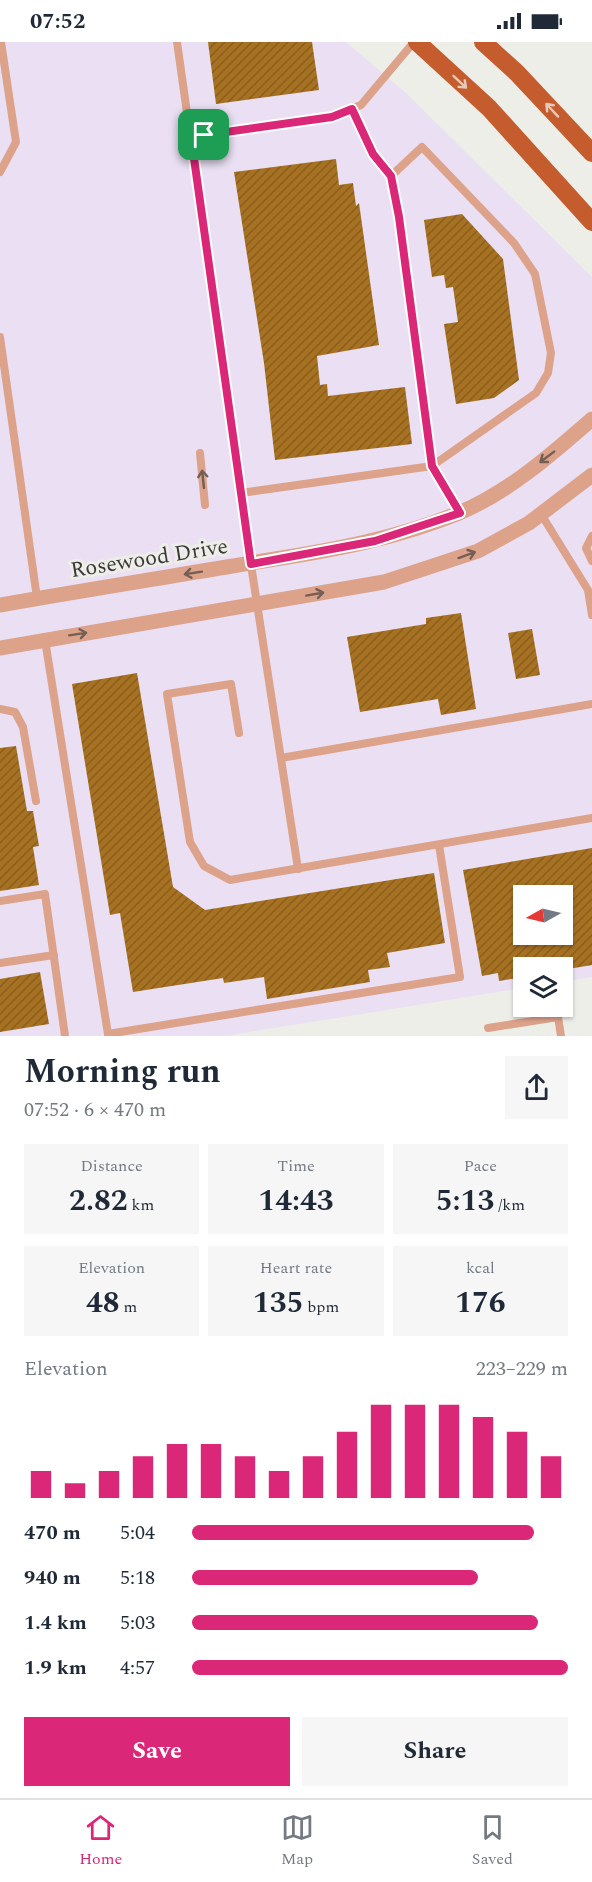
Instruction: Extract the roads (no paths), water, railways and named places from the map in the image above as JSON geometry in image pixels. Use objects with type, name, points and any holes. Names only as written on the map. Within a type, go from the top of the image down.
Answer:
[{"type":"main road","points":[[416,42],[489,108],[592,222]]},
{"type":"main road","points":[[483,42],[517,73],[592,153]]},
{"type":"street","name":"Rosewood Drive","points":[[0,605],[251,564],[375,541],[460,513],[507,487],[592,419]]},
{"type":"street","points":[[0,648],[384,582],[478,551],[541,514],[592,475]]},
{"type":"lane","points":[[0,172],[16,142],[1,42]]},
{"type":"lane","points":[[177,42],[240,493],[298,869]]},
{"type":"lane","points":[[191,137],[332,117],[352,109],[361,105],[416,42]]},
{"type":"lane","points":[[352,109],[373,154],[391,176],[399,217],[432,466],[460,513]]},
{"type":"lane","points":[[240,493],[432,466],[536,393],[548,372],[551,353],[535,274],[514,243],[422,147],[391,176]]},
{"type":"lane","points":[[0,337],[37,598]]},
{"type":"lane","points":[[200,453],[205,505]]},
{"type":"lane","points":[[541,514],[588,590],[592,615]]},
{"type":"lane","points":[[592,536],[585,548],[592,561]]},
{"type":"lane","points":[[45,640],[108,1034],[459,977],[439,845]]},
{"type":"lane","points":[[239,733],[231,684],[166,694],[190,842],[204,866],[230,880],[592,818]]},
{"type":"lane","points":[[281,758],[592,704]]},
{"type":"lane","points":[[0,709],[15,712],[23,727],[36,801]]},
{"type":"lane","points":[[0,901],[45,894],[65,1036]]},
{"type":"lane","points":[[0,963],[54,955]]},
{"type":"lane","points":[[488,1028],[558,1017],[561,1036]]}]
